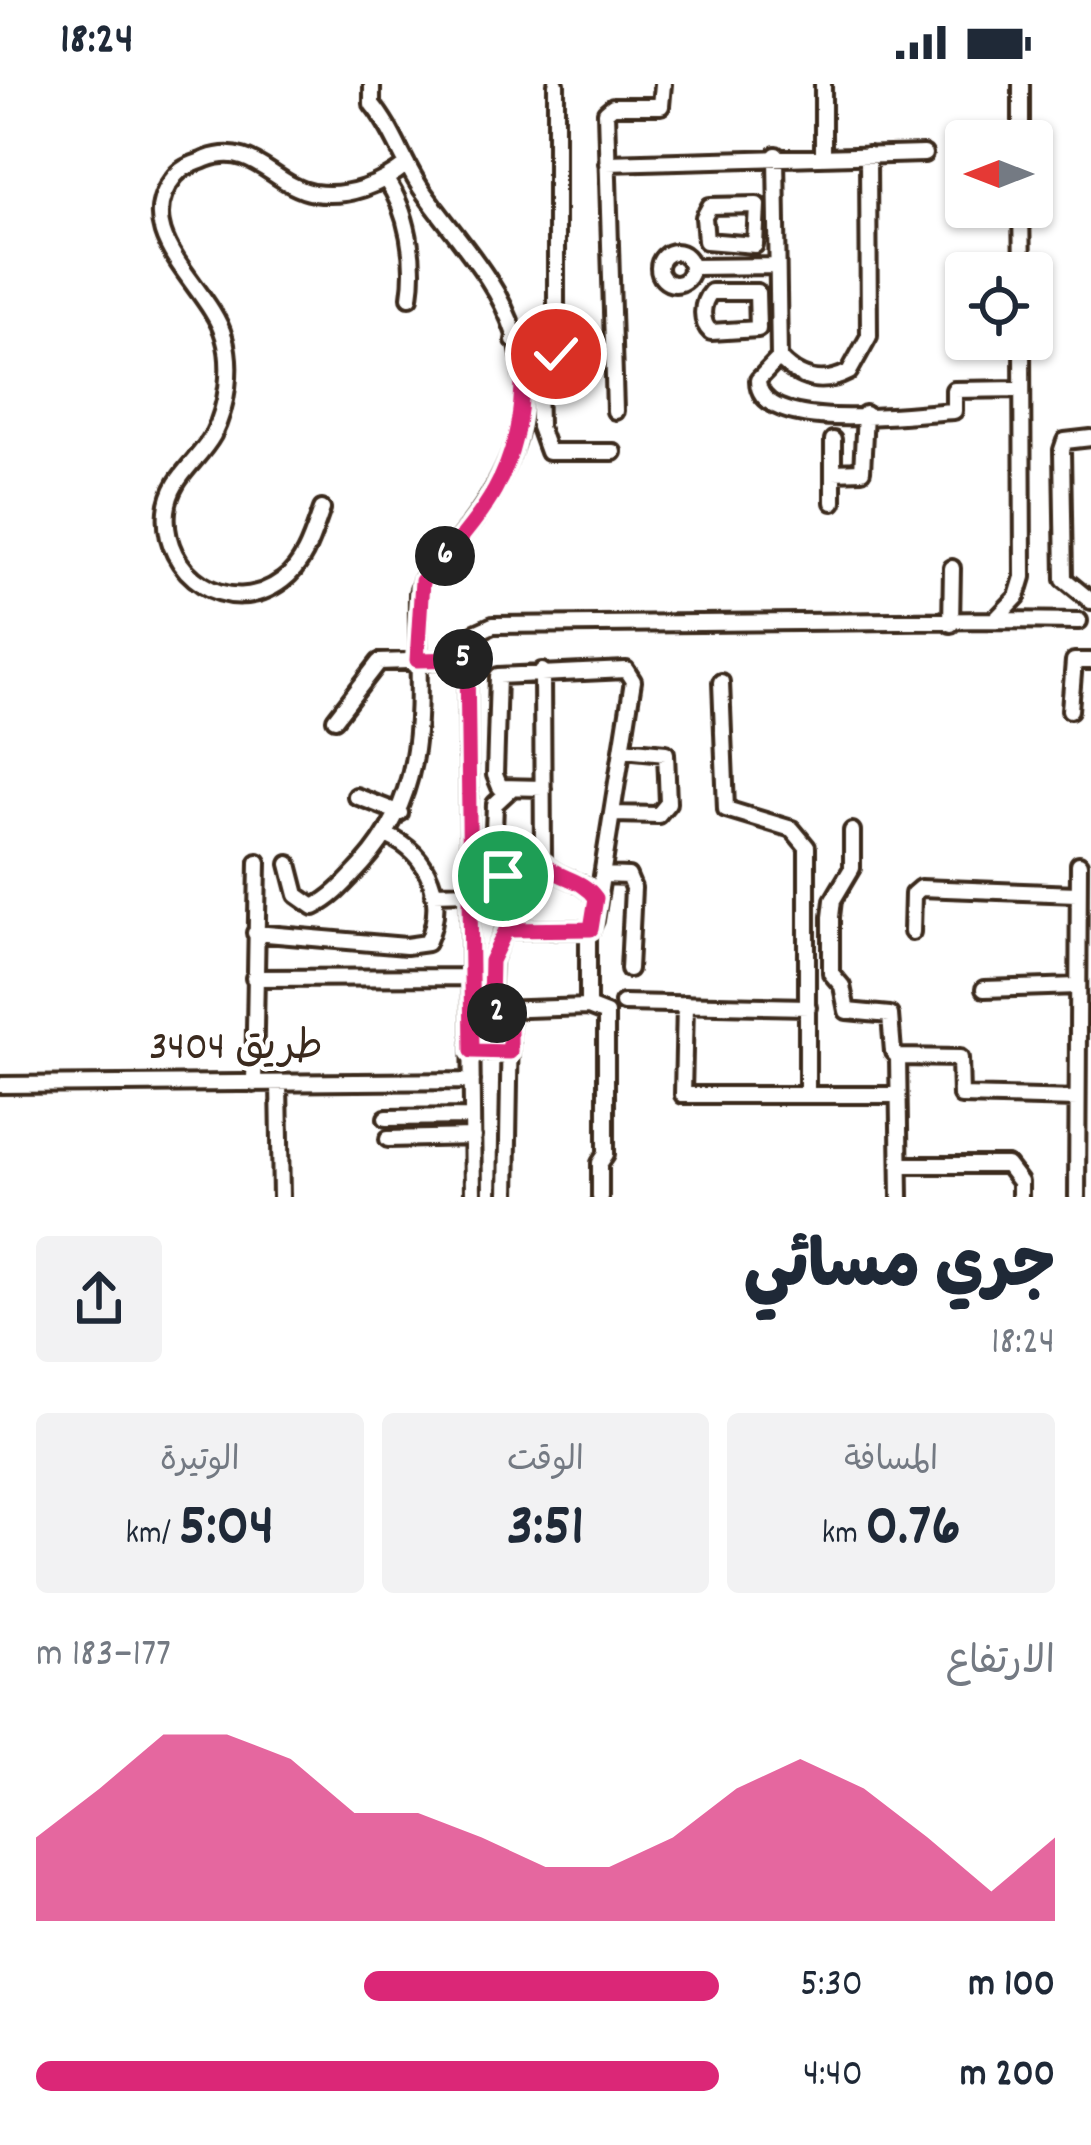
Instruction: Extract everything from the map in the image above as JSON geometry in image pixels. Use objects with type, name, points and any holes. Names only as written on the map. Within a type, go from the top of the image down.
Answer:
[{"type":"street","points":[[372,84],[372,104],[386,118],[407,164],[490,282],[530,377],[538,427],[548,452],[613,452]]},
{"type":"street","points":[[530,377],[551,367],[556,337],[556,84]]},
{"type":"street","points":[[615,411],[606,112],[613,106],[661,106],[663,84]]},
{"type":"street","points":[[823,84],[823,155]]},
{"type":"street","points":[[1021,84],[1022,120]]},
{"type":"street","points":[[608,163],[707,164],[776,155],[924,154]]},
{"type":"street","points":[[322,509],[300,562],[270,588],[209,590],[193,583],[175,559],[166,512],[172,489],[212,437],[229,368],[214,311],[170,256],[163,238],[166,190],[184,168],[218,155],[244,155],[314,193],[340,194],[386,180],[407,164]]},
{"type":"street","points":[[776,155],[779,358],[790,370],[821,381],[849,372],[866,348],[868,155]]},
{"type":"street","points":[[386,180],[397,196],[412,262],[410,297]]},
{"type":"street","points":[[757,205],[758,223],[755,245],[711,245],[704,236],[710,206],[757,205]]},
{"type":"street","points":[[758,223],[777,224]]},
{"type":"street","points":[[692,267],[777,266]]},
{"type":"street","points":[[711,292],[757,292],[758,310],[756,332],[711,332],[704,322],[704,304],[711,292]]},
{"type":"street","points":[[758,310],[777,310]]},
{"type":"street","points":[[514,340],[556,337]]},
{"type":"street","points":[[779,358],[758,380],[763,400],[792,416],[954,411],[953,390],[1022,389]]},
{"type":"street","points":[[995,620],[1018,597],[1023,577],[1022,360]]},
{"type":"street","points":[[289,864],[297,895],[314,907],[336,893],[388,836],[400,813],[416,762],[422,581],[491,503],[518,443],[530,377]]},
{"type":"street","points":[[833,472],[862,471],[865,414]]},
{"type":"street","points":[[1091,438],[1064,441],[1061,450],[1064,579],[1091,601]]},
{"type":"street","points":[[833,440],[833,502]]},
{"type":"street","points":[[951,624],[952,568]]},
{"type":"street","points":[[473,1197],[467,659],[473,634],[488,625],[1078,621]]},
{"type":"street","points":[[335,719],[372,665],[467,659]]},
{"type":"street","points":[[1070,710],[1069,669],[1073,661],[1091,661]]},
{"type":"street","points":[[511,789],[494,803],[495,868],[503,876],[524,877],[536,874],[543,863],[542,670]]},
{"type":"street","points":[[543,788],[500,787],[495,776],[498,676],[542,670],[626,670],[633,681],[591,929],[588,1007]]},
{"type":"street","points":[[721,682],[726,809],[792,829],[807,848],[808,1096]]},
{"type":"street","points":[[613,814],[658,815],[668,802],[666,753],[622,749]]},
{"type":"street","points":[[356,796],[400,813]]},
{"type":"street","points":[[852,831],[852,868],[833,900],[831,917],[831,974],[842,986],[847,1011],[890,1015],[892,1052],[898,1057],[960,1058],[961,1096],[1077,1099]]},
{"type":"street","points":[[255,933],[418,945],[430,935],[433,893],[418,854],[388,836]]},
{"type":"street","points":[[254,1084],[258,862]]},
{"type":"street","points":[[543,863],[551,872],[574,877],[596,898]]},
{"type":"street","points":[[1077,1197],[1077,1099],[1084,1042],[1078,986],[1085,934],[1077,894],[1078,864]]},
{"type":"street","points":[[603,875],[628,876],[633,888],[629,969]]},
{"type":"street","points":[[912,932],[913,894],[920,888],[1077,894]]},
{"type":"street","points":[[433,893],[471,892]]},
{"type":"street","points":[[507,1197],[510,1025],[494,1010],[491,961],[506,930],[591,929]]},
{"type":"street","points":[[254,978],[472,976]]},
{"type":"street","points":[[984,989],[1078,986]]},
{"type":"street","points":[[622,1004],[808,1007]]},
{"type":"street","points":[[685,1004],[683,1095],[898,1096]]},
{"type":"street","points":[[494,1010],[588,1007],[606,1014],[606,1154],[600,1163],[600,1197]]},
{"type":"street","points":[[472,1051],[510,1052]]},
{"type":"street","points":[[898,1057],[900,1197]]},
{"type":"street","name":"طريق 3404","points":[[0,1084],[472,1081]]},
{"type":"street","points":[[279,1084],[281,1197]]},
{"type":"street","points":[[386,1118],[472,1117]]},
{"type":"street","points":[[388,1139],[472,1138]]},
{"type":"street","points":[[900,1165],[1007,1165],[1020,1182],[1019,1197]]},
{"type":"route","points":[[503,876],[536,874],[543,863],[551,872],[574,877],[596,898],[595,920],[591,929],[506,930],[496,941],[491,961],[490,1001],[510,1025],[510,1052],[472,1051],[467,659],[417,660],[418,593],[422,581],[491,503],[518,443],[522,377],[545,373],[556,354]]}]
